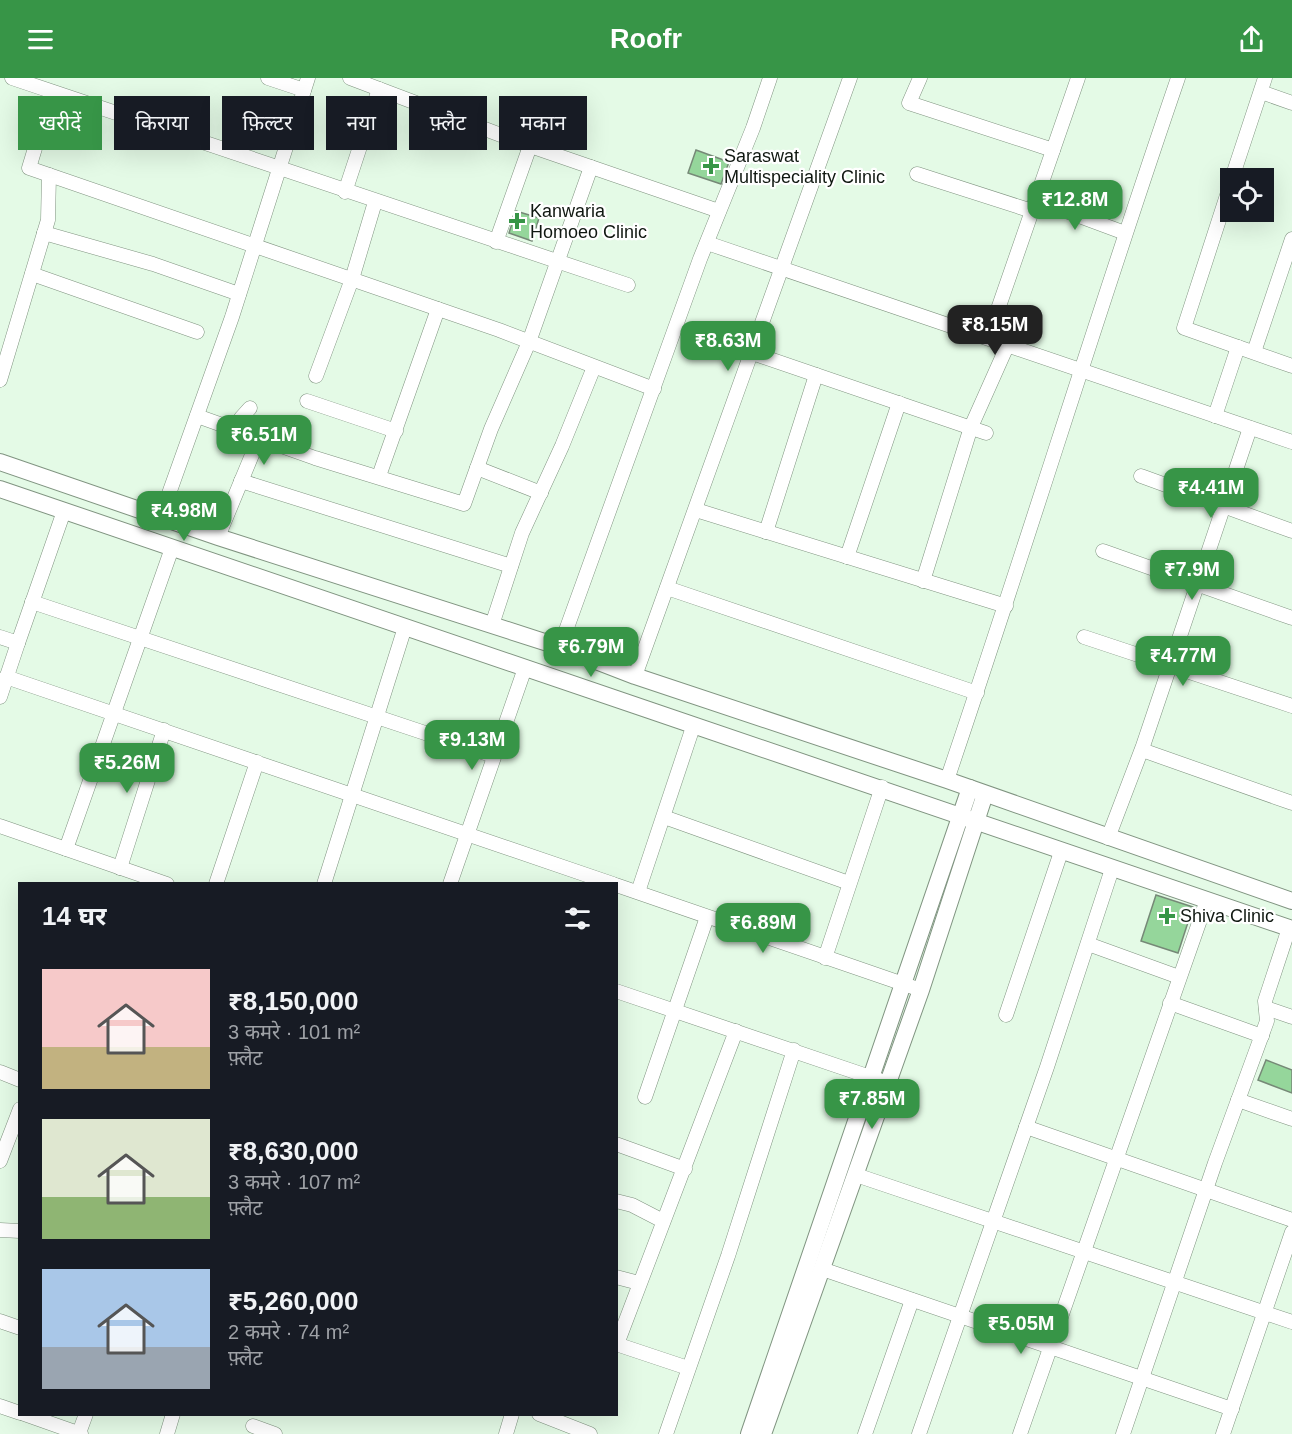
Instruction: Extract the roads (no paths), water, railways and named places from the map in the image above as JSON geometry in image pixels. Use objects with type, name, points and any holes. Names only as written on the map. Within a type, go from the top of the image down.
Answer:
[{"type":"street","points":[[12,78],[345,192],[628,285]]},
{"type":"street","points":[[161,516],[239,294],[306,84],[268,78]]},
{"type":"street","points":[[350,78],[499,134]]},
{"type":"street","points":[[560,647],[707,243],[770,78]]},
{"type":"street","points":[[635,676],[850,78]]},
{"type":"street","points":[[920,78],[909,103],[1053,150]]},
{"type":"street","points":[[988,338],[1078,78]]},
{"type":"street","points":[[947,780],[1178,78]]},
{"type":"street","points":[[1235,168],[1265,78]]},
{"type":"street","points":[[345,192],[379,89]]},
{"type":"street","points":[[52,92],[29,168],[438,309],[654,389]]},
{"type":"street","points":[[1261,92],[1292,103]]},
{"type":"street","points":[[496,242],[529,150]]},
{"type":"street","points":[[542,150],[719,212]]},
{"type":"street","points":[[197,416],[315,458],[464,504],[530,342],[591,167]]},
{"type":"street","points":[[916,174],[1034,205],[1125,234]]},
{"type":"street","points":[[0,380],[48,220],[49,175]]},
{"type":"street","points":[[316,376],[352,279],[375,201]]},
{"type":"street","points":[[1220,217],[1184,328],[1292,366]]},
{"type":"street","points":[[44,232],[153,264],[239,294]]},
{"type":"street","points":[[1254,352],[1292,239]]},
{"type":"street","points":[[707,243],[1292,442]]},
{"type":"street","points":[[32,274],[197,332]]},
{"type":"street","points":[[379,476],[438,309]]},
{"type":"street","points":[[923,581],[971,428],[1008,344]]},
{"type":"street","points":[[1215,416],[1238,346]]},
{"type":"street","points":[[752,353],[986,433]]},
{"type":"street","points":[[492,626],[522,533],[542,493],[594,366]]},
{"type":"street","points":[[766,532],[816,375]]},
{"type":"street","points":[[307,401],[396,431]]},
{"type":"street","points":[[847,557],[899,403]]},
{"type":"street","points":[[239,431],[241,418],[250,408]]},
{"type":"street","points":[[1108,838],[1142,750],[1250,428]]},
{"type":"street","points":[[218,537],[259,438]]},
{"type":"street","points":[[0,462],[218,537],[560,647],[635,676],[947,780],[1292,901]]},
{"type":"street","points":[[477,468],[542,493]]},
{"type":"street","points":[[1140,476],[1292,531]]},
{"type":"street","points":[[241,481],[511,566]]},
{"type":"street","points":[[0,489],[693,727],[882,787],[1061,852],[1290,929],[1265,1001],[1267,1021],[1206,1190],[1123,1434]]},
{"type":"street","points":[[696,510],[1006,606]]},
{"type":"street","points":[[0,697],[64,511]]},
{"type":"street","points":[[66,849],[172,548]]},
{"type":"street","points":[[1103,551],[1292,618]]},
{"type":"street","points":[[667,588],[977,693]]},
{"type":"street","points":[[32,602],[494,756]]},
{"type":"street","points":[[325,882],[405,627]]},
{"type":"street","points":[[0,636],[18,643]]},
{"type":"street","points":[[1084,637],[1292,706]]},
{"type":"street","points":[[451,882],[525,668]]},
{"type":"street","points":[[6,677],[468,832],[609,882]]},
{"type":"street","points":[[638,892],[693,727]]},
{"type":"street","points":[[120,868],[164,730]]},
{"type":"street","points":[[1142,750],[1292,803]]},
{"type":"street","points":[[217,882],[257,762]]},
{"type":"street","points":[[825,958],[882,787]]},
{"type":"street","points":[[763,1434],[921,990],[978,791]]},
{"type":"street","points":[[664,817],[849,883]]},
{"type":"street","points":[[749,1434],[904,984],[969,818]]},
{"type":"street","points":[[0,826],[161,882]]},
{"type":"street","points":[[1006,1015],[1061,852]]},
{"type":"street","points":[[919,1434],[1026,1127],[1112,869]]},
{"type":"street","points":[[618,885],[921,990]]},
{"type":"street","points":[[1020,1434],[1207,900]]},
{"type":"street","points":[[645,1097],[707,917]]},
{"type":"street","points":[[1088,944],[1179,977]]},
{"type":"street","points":[[618,992],[888,1083]]},
{"type":"street","points":[[1170,1003],[1262,1036]]},
{"type":"street","points":[[1266,1008],[1292,1017]]},
{"type":"street","points":[[618,1341],[736,1030]]},
{"type":"street","points":[[666,1434],[728,1256],[794,1050]]},
{"type":"street","points":[[0,1072],[18,1079]]},
{"type":"street","points":[[1238,1100],[1292,1119]]},
{"type":"street","points":[[0,1161],[18,1114]]},
{"type":"street","points":[[1026,1127],[1292,1220]]},
{"type":"street","points":[[618,1144],[685,1169]]},
{"type":"street","points":[[856,1175],[1292,1322]]},
{"type":"street","points":[[618,1202],[632,1205],[663,1221]]},
{"type":"street","points":[[0,1230],[18,1231]]},
{"type":"street","points":[[1223,1434],[1292,1232]]},
{"type":"street","points":[[822,1269],[1232,1409]]},
{"type":"street","points":[[618,1278],[639,1283]]},
{"type":"street","points":[[865,1434],[912,1300]]},
{"type":"street","points":[[0,1321],[18,1327]]},
{"type":"street","points":[[618,1344],[688,1368]]},
{"type":"street","points":[[0,1406],[18,1412]]},
{"type":"street","points":[[30,1416],[80,1434],[85,1416]]},
{"type":"street","points":[[167,1434],[172,1416]]},
{"type":"street","points":[[506,1434],[511,1416]]},
{"type":"street","points":[[545,1416],[588,1434]]},
{"type":"street","points":[[254,1425],[275,1434]]},
{"type":"place","name":"Saraswat Multispeciality Clinic","points":[[711,166]]},
{"type":"place","name":"Kanwaria Homoeo Clinic","points":[[517,221]]},
{"type":"place","name":"Shiva Clinic","points":[[1167,916]]}]
